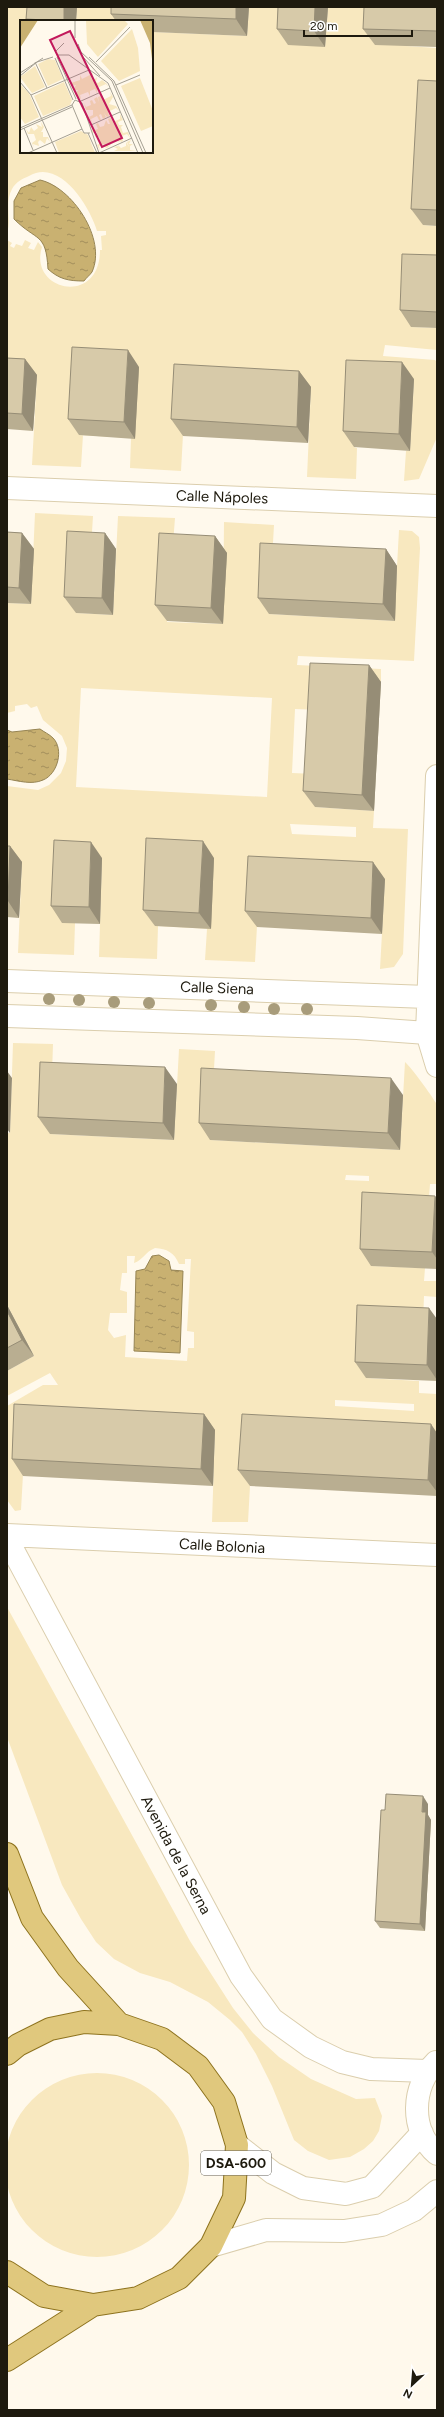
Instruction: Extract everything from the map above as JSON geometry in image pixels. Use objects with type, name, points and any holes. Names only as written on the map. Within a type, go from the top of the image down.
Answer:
[{"type":"main road","name":"DSA-600","points":[[7,1854],[32,1918],[68,1968],[119,2024]]},
{"type":"main road","name":"DSA-600","points":[[7,2054],[18,2045],[50,2030],[84,2022],[119,2024],[162,2038],[198,2066],[224,2102],[237,2145],[234,2198],[211,2246],[179,2278],[172,2282],[138,2298],[93,2305],[44,2296],[7,2272]]},
{"type":"main road","name":"DSA-600","points":[[7,2360],[93,2305]]},
{"type":"street","name":"Calle Nápoles","points":[[7,488],[437,506]]},
{"type":"street","points":[[437,776],[427,997],[427,1033],[437,1066]]},
{"type":"street","name":"Calle Siena","points":[[7,981],[427,997]]},
{"type":"street","points":[[7,1016],[357,1028],[427,1033]]},
{"type":"street","name":"Calle Bolonia","points":[[7,1536],[437,1555]]},
{"type":"street","name":"Avenida de la Serna","points":[[7,1539],[241,1976],[272,2019],[311,2047],[342,2062],[371,2069],[432,2066]]},
{"type":"street","points":[[432,2066],[418,2090],[416,2112],[422,2133],[437,2154]]},
{"type":"street","points":[[237,2145],[273,2173],[303,2188],[346,2194],[372,2187],[422,2133]]},
{"type":"street","points":[[211,2246],[266,2230],[344,2231],[382,2225],[414,2210],[437,2191]]},
{"type":"shaded area","points":[[7,7],[39,7],[39,20],[20,20],[20,153],[153,153],[153,32],[247,36],[249,7],[290,7],[325,47],[328,7],[376,7],[406,46],[437,48],[437,97],[423,225],[437,226],[437,271],[411,327],[437,328],[437,350],[385,345],[383,356],[435,360],[437,362],[437,437],[419,479],[404,481],[406,451],[410,450],[414,379],[354,447],[357,448],[356,479],[307,477],[311,387],[186,380],[181,471],[130,468],[131,438],[83,435],[81,467],[32,465],[37,375],[7,374],[7,240],[12,243],[10,246],[14,248],[16,244],[22,246],[25,240],[31,243],[28,248],[34,250],[38,242],[42,247],[40,262],[45,274],[54,282],[66,286],[78,286],[89,280],[97,268],[100,250],[102,250],[101,236],[106,235],[106,231],[97,231],[88,210],[81,198],[72,188],[62,179],[52,174],[41,172],[29,176],[15,184],[12,189],[8,206],[9,222],[7,233]]},
{"type":"shaded area","points":[[77,7],[123,7],[123,20],[76,20]]},
{"type":"shaded area","points":[[35,513],[93,516],[91,548],[76,613],[113,615],[118,516],[175,518],[167,622],[223,624],[224,522],[274,525],[269,614],[394,621],[399,530],[412,531],[419,537],[420,548],[414,661],[298,656],[297,665],[381,669],[381,682],[320,710],[295,709],[292,773],[316,774],[315,807],[374,811],[373,828],[408,829],[403,954],[394,967],[380,969],[385,879],[260,872],[255,962],[205,960],[207,929],[211,929],[158,926],[157,959],[99,957],[102,858],[62,922],[75,923],[74,955],[18,953],[22,862],[7,861],[7,786],[38,790],[49,785],[61,773],[66,761],[67,748],[62,736],[43,720],[37,706],[31,708],[27,704],[15,706],[15,711],[7,713],[7,603],[31,604]],"holes":[[[81,688],[272,698],[267,797],[76,787]],[[290,824],[356,827],[356,837],[292,834]]]},
{"type":"shaded area","points":[[13,1043],[53,1044],[50,1134],[174,1140],[179,1049],[215,1051],[210,1140],[400,1150],[405,1062],[436,1103],[438,1128],[437,1184],[430,1184],[428,1212],[372,1266],[425,1268],[424,1281],[437,1281],[437,1297],[424,1296],[423,1323],[366,1378],[419,1381],[419,1393],[437,1394],[437,1440],[250,1486],[248,1522],[212,1522],[215,1430],[26,1421],[21,1510],[15,1511],[7,1500],[7,1406],[43,1385],[58,1385],[50,1373],[7,1396],[7,1371],[34,1356],[7,1305],[7,1133],[10,1133]],"holes":[[[346,1175],[369,1176],[369,1181],[345,1180]],[[155,1248],[167,1250],[175,1257],[179,1264],[185,1264],[185,1259],[191,1259],[187,1331],[194,1332],[194,1348],[188,1348],[187,1361],[125,1357],[126,1335],[114,1338],[108,1330],[110,1313],[127,1313],[127,1292],[120,1290],[122,1273],[127,1273],[127,1256],[135,1256],[134,1263]],[[335,1400],[414,1404],[414,1411],[335,1406]]]},
{"type":"shaded area","points":[[7,1607],[190,1941],[233,2008],[253,2033],[279,2057],[311,2079],[356,2099],[375,2098],[382,2116],[379,2131],[373,2141],[364,2149],[350,2157],[329,2160],[308,2151],[294,2140],[272,2086],[256,2054],[242,2032],[230,2020],[208,2002],[170,1982],[140,1973],[114,1959],[96,1942],[62,1885],[7,1737]]},
{"type":"shaded area","points":[[88,2073],[106,2073],[132,2080],[148,2088],[162,2100],[174,2114],[182,2130],[189,2156],[189,2174],[182,2200],[174,2216],[162,2230],[148,2242],[124,2253],[106,2257],[88,2257],[70,2253],[46,2242],[32,2230],[20,2216],[9,2192],[5,2174],[5,2156],[9,2138],[20,2114],[32,2100],[46,2088],[70,2077]]},
{"type":"water","points":[[40,180],[52,185],[64,193],[84,216],[91,230],[95,245],[95,259],[92,272],[84,281],[64,279],[48,269],[47,257],[42,243],[14,219],[14,201],[21,188]]},
{"type":"water","points":[[40,729],[50,735],[56,743],[59,755],[56,767],[48,777],[39,781],[25,782],[7,779],[7,730],[12,732]]},
{"type":"water","points":[[159,1255],[169,1261],[171,1270],[183,1271],[180,1353],[134,1351],[136,1271],[145,1269],[152,1256]]},
{"type":"building","points":[[27,7],[64,7],[64,20],[26,19]]},
{"type":"building","points":[[111,7],[236,7],[236,19],[111,14]]},
{"type":"building","points":[[278,7],[315,7],[314,31],[277,29]]},
{"type":"building","points":[[364,7],[437,7],[437,31],[363,29]]},
{"type":"building","points":[[418,80],[437,81],[437,210],[411,209]]},
{"type":"building","points":[[402,254],[437,255],[437,312],[400,310]]},
{"type":"building","points":[[72,347],[128,350],[124,422],[68,419]]},
{"type":"building","points":[[7,358],[25,359],[22,414],[7,413]]},
{"type":"building","points":[[346,360],[402,362],[399,434],[343,431]]},
{"type":"building","points":[[174,364],[299,371],[297,427],[171,419]]},
{"type":"building","points":[[67,531],[105,533],[102,598],[64,597]]},
{"type":"building","points":[[7,532],[22,533],[19,588],[7,587]]},
{"type":"building","points":[[159,533],[215,536],[211,608],[155,605]]},
{"type":"building","points":[[260,543],[386,549],[383,604],[258,598]]},
{"type":"building","points":[[310,663],[369,665],[362,795],[303,791]]},
{"type":"building","points":[[146,838],[203,841],[199,913],[143,910]]},
{"type":"building","points":[[54,840],[91,842],[89,907],[51,906]]},
{"type":"building","points":[[7,846],[10,846],[8,901],[7,901]]},
{"type":"building","points":[[248,856],[373,862],[371,918],[245,911]]},
{"type":"building","points":[[40,1062],[165,1067],[163,1123],[38,1117]]},
{"type":"building","points":[[201,1068],[391,1078],[388,1133],[199,1123]]},
{"type":"building","points":[[362,1192],[435,1196],[432,1252],[360,1249]]},
{"type":"building","points":[[357,1305],[429,1308],[427,1365],[355,1362]]},
{"type":"building","points":[[7,1311],[22,1340],[7,1348]]},
{"type":"building","points":[[14,1404],[204,1414],[201,1469],[12,1459]]},
{"type":"building","points":[[242,1414],[431,1424],[428,1480],[238,1470]]},
{"type":"building","points":[[386,1794],[423,1796],[422,1812],[426,1812],[420,1924],[375,1921],[381,1810],[385,1810]]}]
